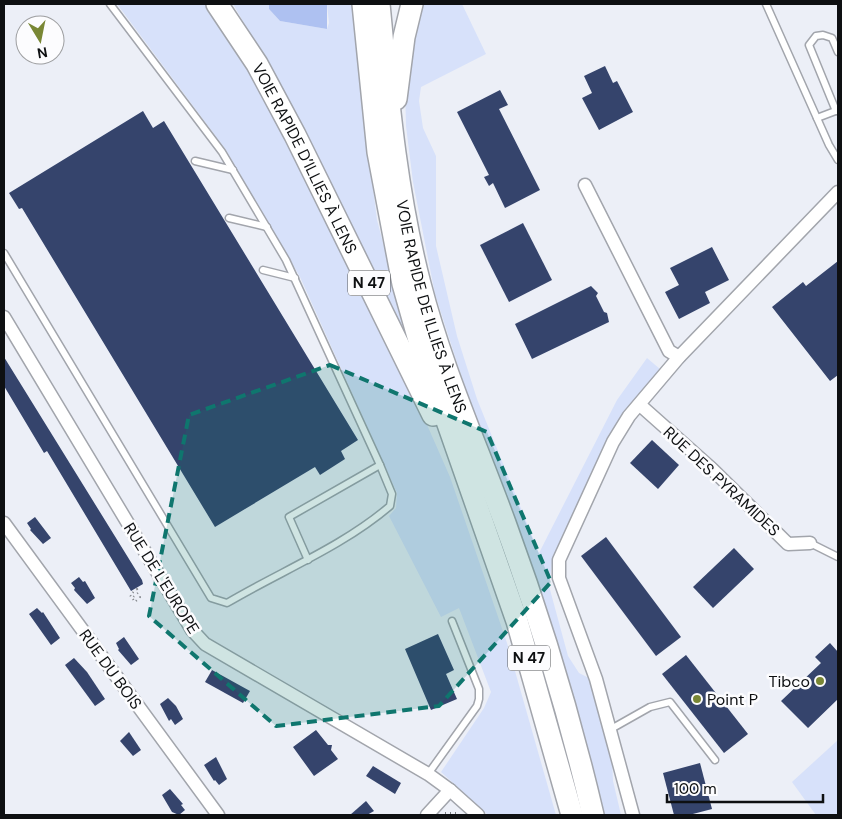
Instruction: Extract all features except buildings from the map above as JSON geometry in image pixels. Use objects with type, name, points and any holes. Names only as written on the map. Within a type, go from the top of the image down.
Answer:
[{"type":"highway","name":"VOIE RAPIDE D’ILLIES À LENS","points":[[217,4],[256,64],[298,142],[418,383],[460,482],[477,504]]},
{"type":"highway","points":[[363,4],[378,152],[403,284],[420,344],[477,504]]},
{"type":"highway","name":"N 47","points":[[379,4],[391,140]]},
{"type":"highway","points":[[391,140],[404,36],[412,4]]},
{"type":"highway","name":"VOIE RAPIDE DE ILLIES À LENS","points":[[391,140],[409,241],[420,286],[441,355],[484,468],[536,615],[593,815]]},
{"type":"highway","name":"N 47","points":[[477,504],[525,645],[572,815]]},
{"type":"street","points":[[584,185],[669,351],[679,357]]},
{"type":"street","points":[[633,815],[596,679],[558,568],[559,560],[613,442],[640,405],[679,357],[838,192]]},
{"type":"street","name":"RUE DE L'EUROPE","points":[[4,317],[192,630],[205,644],[428,774],[450,790],[478,815]]},
{"type":"street","name":"RUE DES PYRAMIDES","points":[[640,405],[712,469],[788,544],[810,544]]},
{"type":"street","name":"RUE DU BOIS","points":[[4,523],[218,815]]},
{"type":"street","points":[[427,815],[450,790]]},
{"type":"lane","points":[[4,253],[211,598],[227,603],[274,575],[308,560],[374,520],[390,506],[392,494],[380,465],[295,278],[222,152],[110,4]]},
{"type":"lane","points":[[767,4],[817,118],[838,160]]},
{"type":"lane","points":[[817,118],[837,111],[809,45],[816,36],[823,35],[832,38],[838,52]]},
{"type":"lane","points":[[195,161],[233,170]]},
{"type":"lane","points":[[229,218],[267,228]]},
{"type":"lane","points":[[262,270],[295,278]]},
{"type":"lane","points":[[308,560],[289,517],[380,465]]},
{"type":"lane","points":[[810,544],[838,557]]},
{"type":"lane","points":[[428,774],[477,706],[479,699],[478,689],[452,621]]},
{"type":"lane","points":[[611,729],[650,707],[670,702],[715,760]]},
{"type":"path","points":[[132,598],[135,602],[140,597],[138,594]]},
{"type":"path","points":[[440,815],[445,813],[462,813]]},
{"type":"highlighted area","points":[[330,365],[487,432],[551,582],[439,706],[276,726],[149,616],[189,415]]},
{"type":"shaded area","points":[[117,4],[207,4],[248,68],[350,264],[413,393],[450,477],[507,643],[556,815],[488,815],[441,772],[484,708],[491,692],[459,608],[441,617],[389,516],[396,508],[397,493],[300,277],[226,150]]},
{"type":"shaded area","points":[[233,4],[269,4],[269,9],[280,21],[327,29],[329,23],[327,4],[353,4],[357,56],[377,220],[409,340],[407,340],[305,130]]},
{"type":"shaded area","points":[[420,4],[462,4],[486,54],[421,87],[419,101],[423,128],[436,156],[436,246],[457,336],[477,399],[539,553],[617,400],[647,358],[660,369],[625,413],[557,551],[552,563],[549,586],[568,656],[579,673],[589,678],[612,760],[613,781],[621,815],[602,815],[435,294],[413,182],[406,126],[405,86]]},
{"type":"shaded area","points":[[838,740],[838,815],[816,815],[792,782]]},
{"type":"water","points":[[269,4],[327,4],[327,29],[280,21],[269,9]]},
{"type":"place","name":"Tibco","points":[[820,681]]},
{"type":"place","name":"Point P","points":[[697,699]]}]
